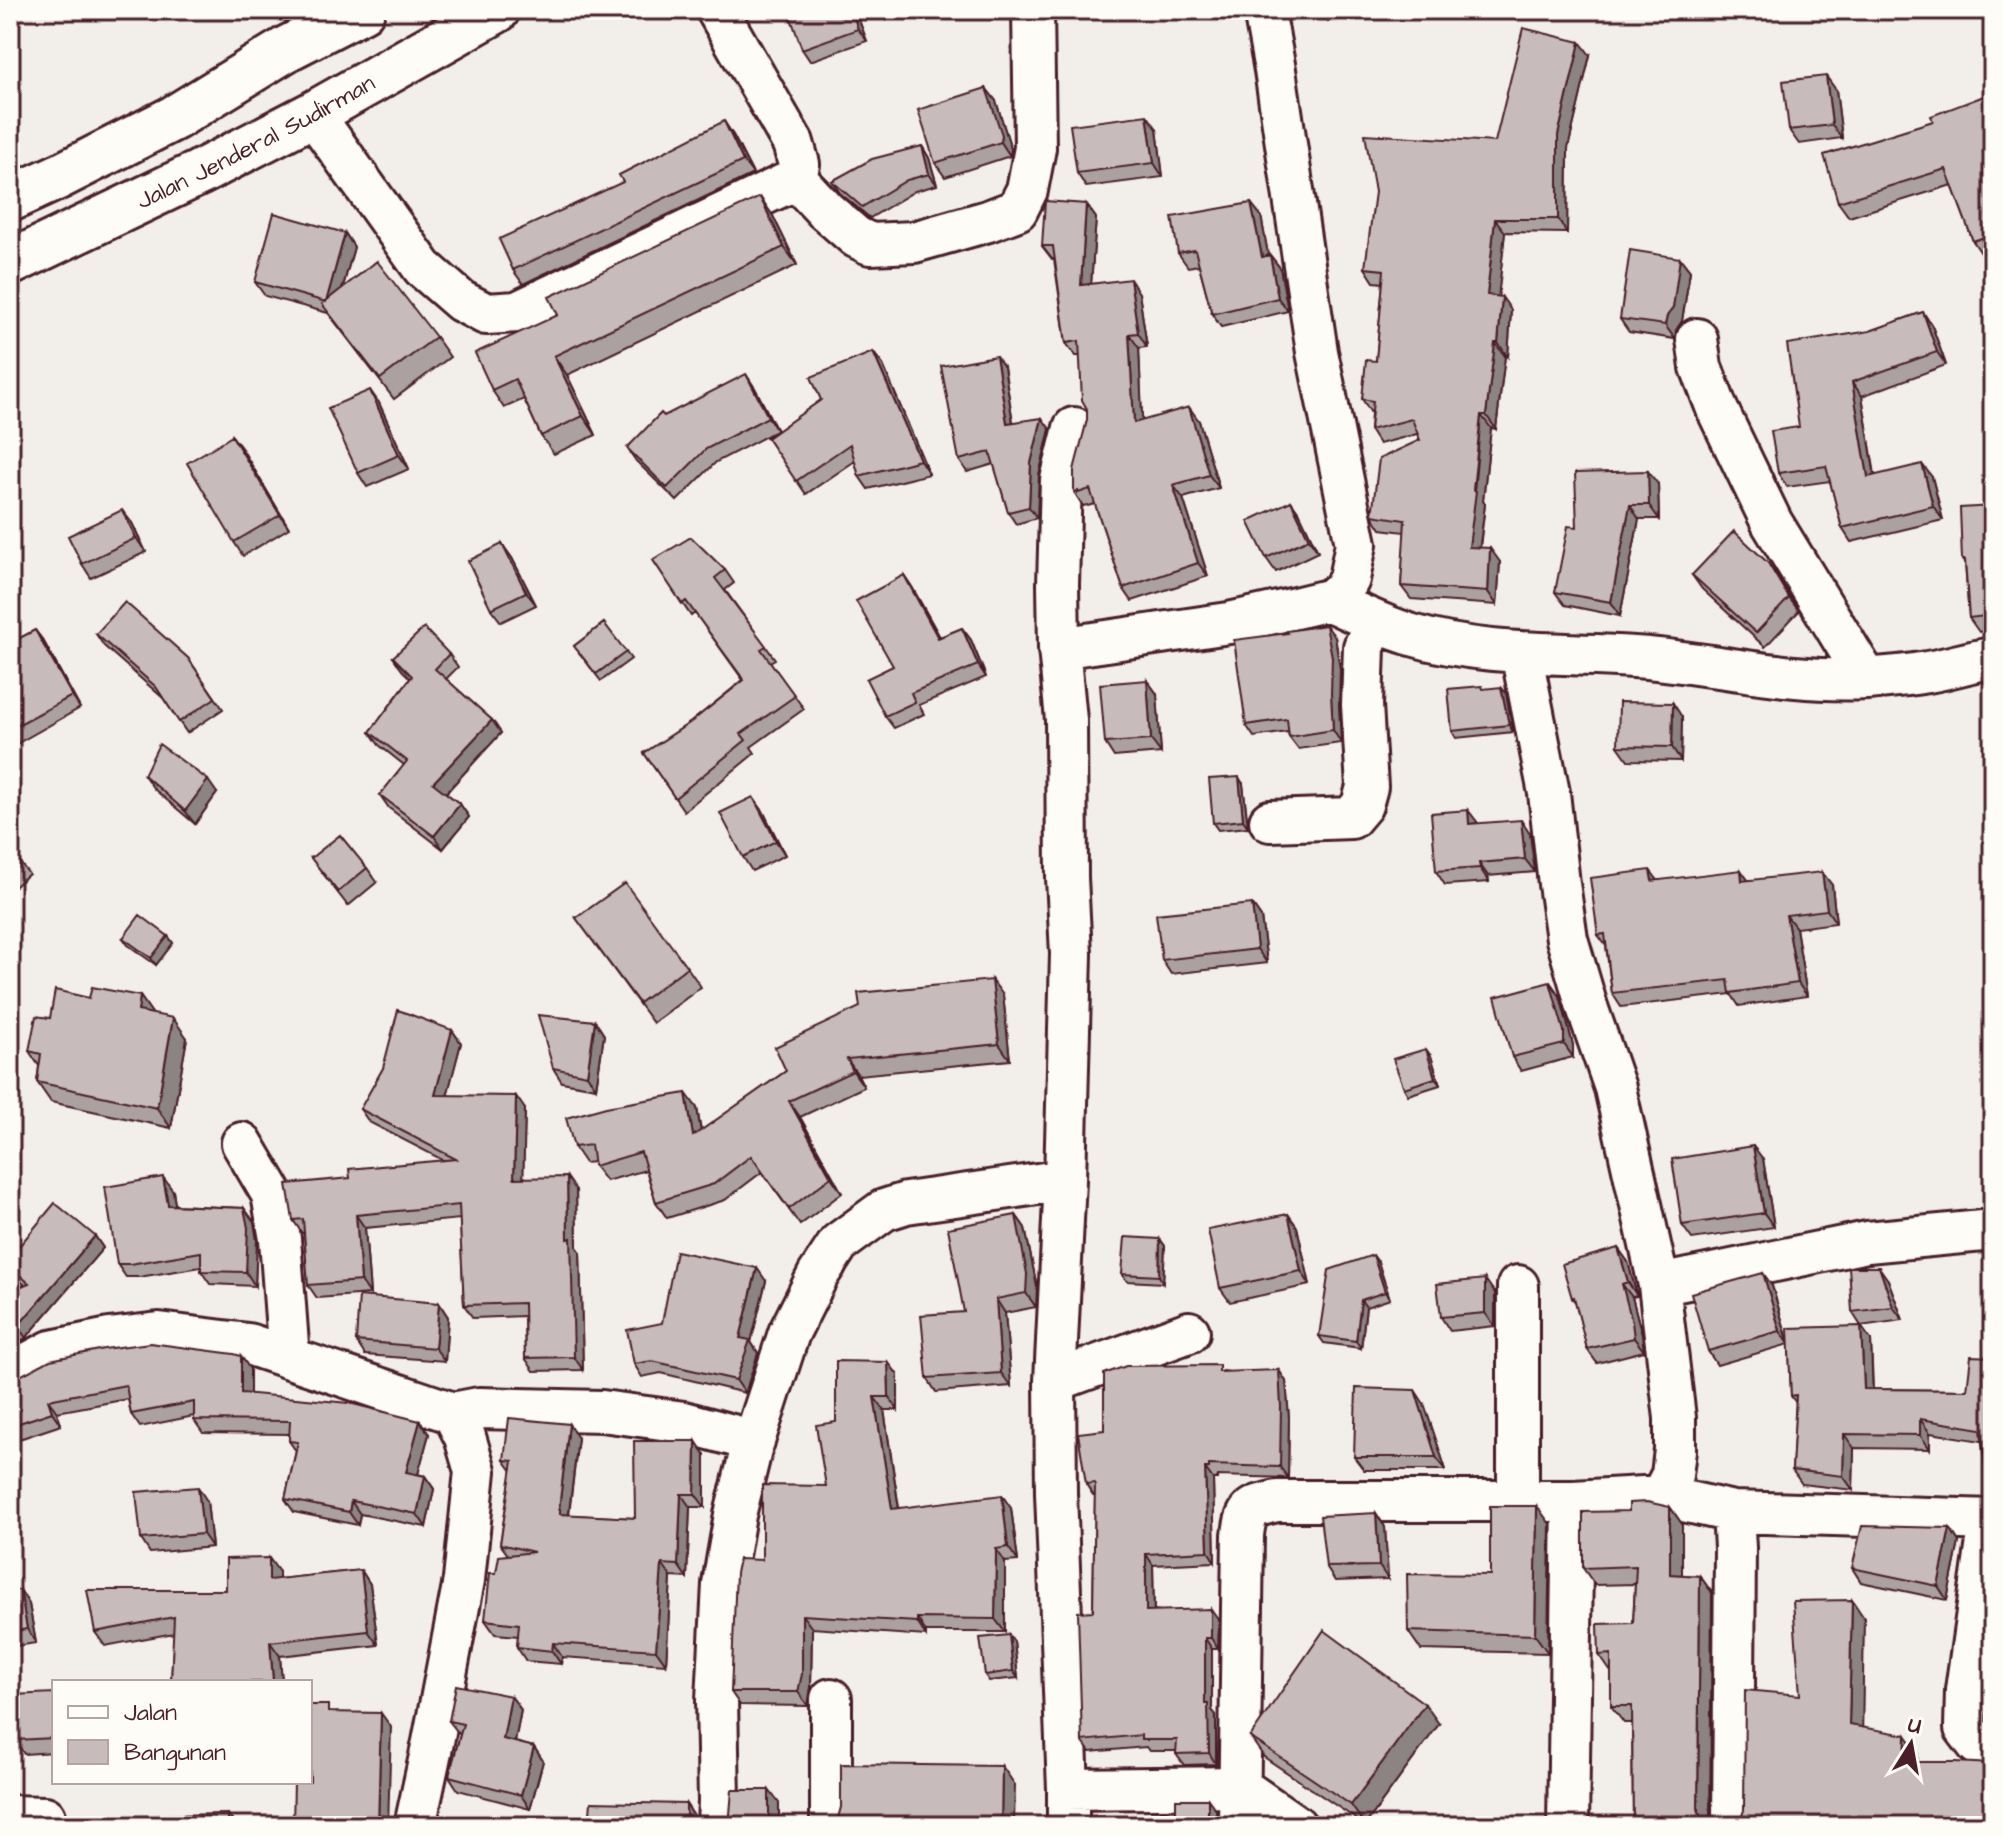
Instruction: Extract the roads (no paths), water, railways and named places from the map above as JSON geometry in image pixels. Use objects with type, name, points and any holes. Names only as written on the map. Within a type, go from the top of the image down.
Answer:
[{"type":"highway","points":[[10,199],[174,118],[288,48],[362,10]]},
{"type":"highway","name":"Jalan Jenderal Sudirman","points":[[10,263],[199,173],[313,114],[497,10]]},
{"type":"street","points":[[717,10],[793,143],[799,164],[796,179]]},
{"type":"street","points":[[796,179],[825,210],[856,237],[870,244],[914,242],[1017,210],[1027,190],[1035,148],[1033,10]]},
{"type":"street","points":[[1059,648],[1229,623],[1328,600],[1342,592],[1349,579],[1356,544],[1317,352],[1264,10]]},
{"type":"street","points":[[313,114],[423,268],[461,301],[486,314],[517,312],[796,179]]},
{"type":"street","points":[[1697,339],[1701,367],[1717,409],[1772,523],[1867,679]]},
{"type":"street","points":[[1074,428],[1061,480],[1058,584],[1059,648],[1066,720],[1071,954],[1065,1180],[1055,1381],[1056,1493],[1068,1807],[1240,1787],[1296,1826]]},
{"type":"street","points":[[1328,600],[1415,636],[1463,646],[1649,658],[1775,676],[1821,680],[1867,679],[1922,673],[1993,658]]},
{"type":"street","points":[[1270,821],[1351,818],[1362,805],[1367,787],[1362,705],[1364,647],[1375,622]]},
{"type":"street","points":[[1521,652],[1549,793],[1567,939],[1615,1088],[1659,1285],[1675,1418],[1672,1475],[1661,1496]]},
{"type":"street","points":[[242,1143],[272,1194],[280,1239],[289,1358]]},
{"type":"street","points":[[718,1826],[717,1700],[723,1584],[735,1515],[754,1441],[789,1333],[818,1275],[839,1243],[884,1210],[906,1203],[1065,1180]]},
{"type":"street","points":[[1659,1285],[1867,1242],[1993,1230]]},
{"type":"street","points":[[1518,1286],[1518,1501]]},
{"type":"street","points":[[1055,1381],[1189,1332]]},
{"type":"street","points":[[10,1373],[51,1351],[159,1333],[248,1344],[453,1413],[479,1408],[602,1411],[684,1422],[754,1441]]},
{"type":"street","points":[[415,1826],[464,1580],[475,1471],[465,1437],[453,1413]]},
{"type":"street","points":[[1239,1826],[1245,1517],[1253,1506],[1277,1501],[1573,1501],[1661,1496],[1733,1512],[1992,1520],[1966,1690],[1965,1728],[1977,1744],[1993,1749]]},
{"type":"street","points":[[1568,1826],[1573,1501]]},
{"type":"street","points":[[1733,1512],[1733,1826]]},
{"type":"street","points":[[831,1699],[831,1826]]}]
